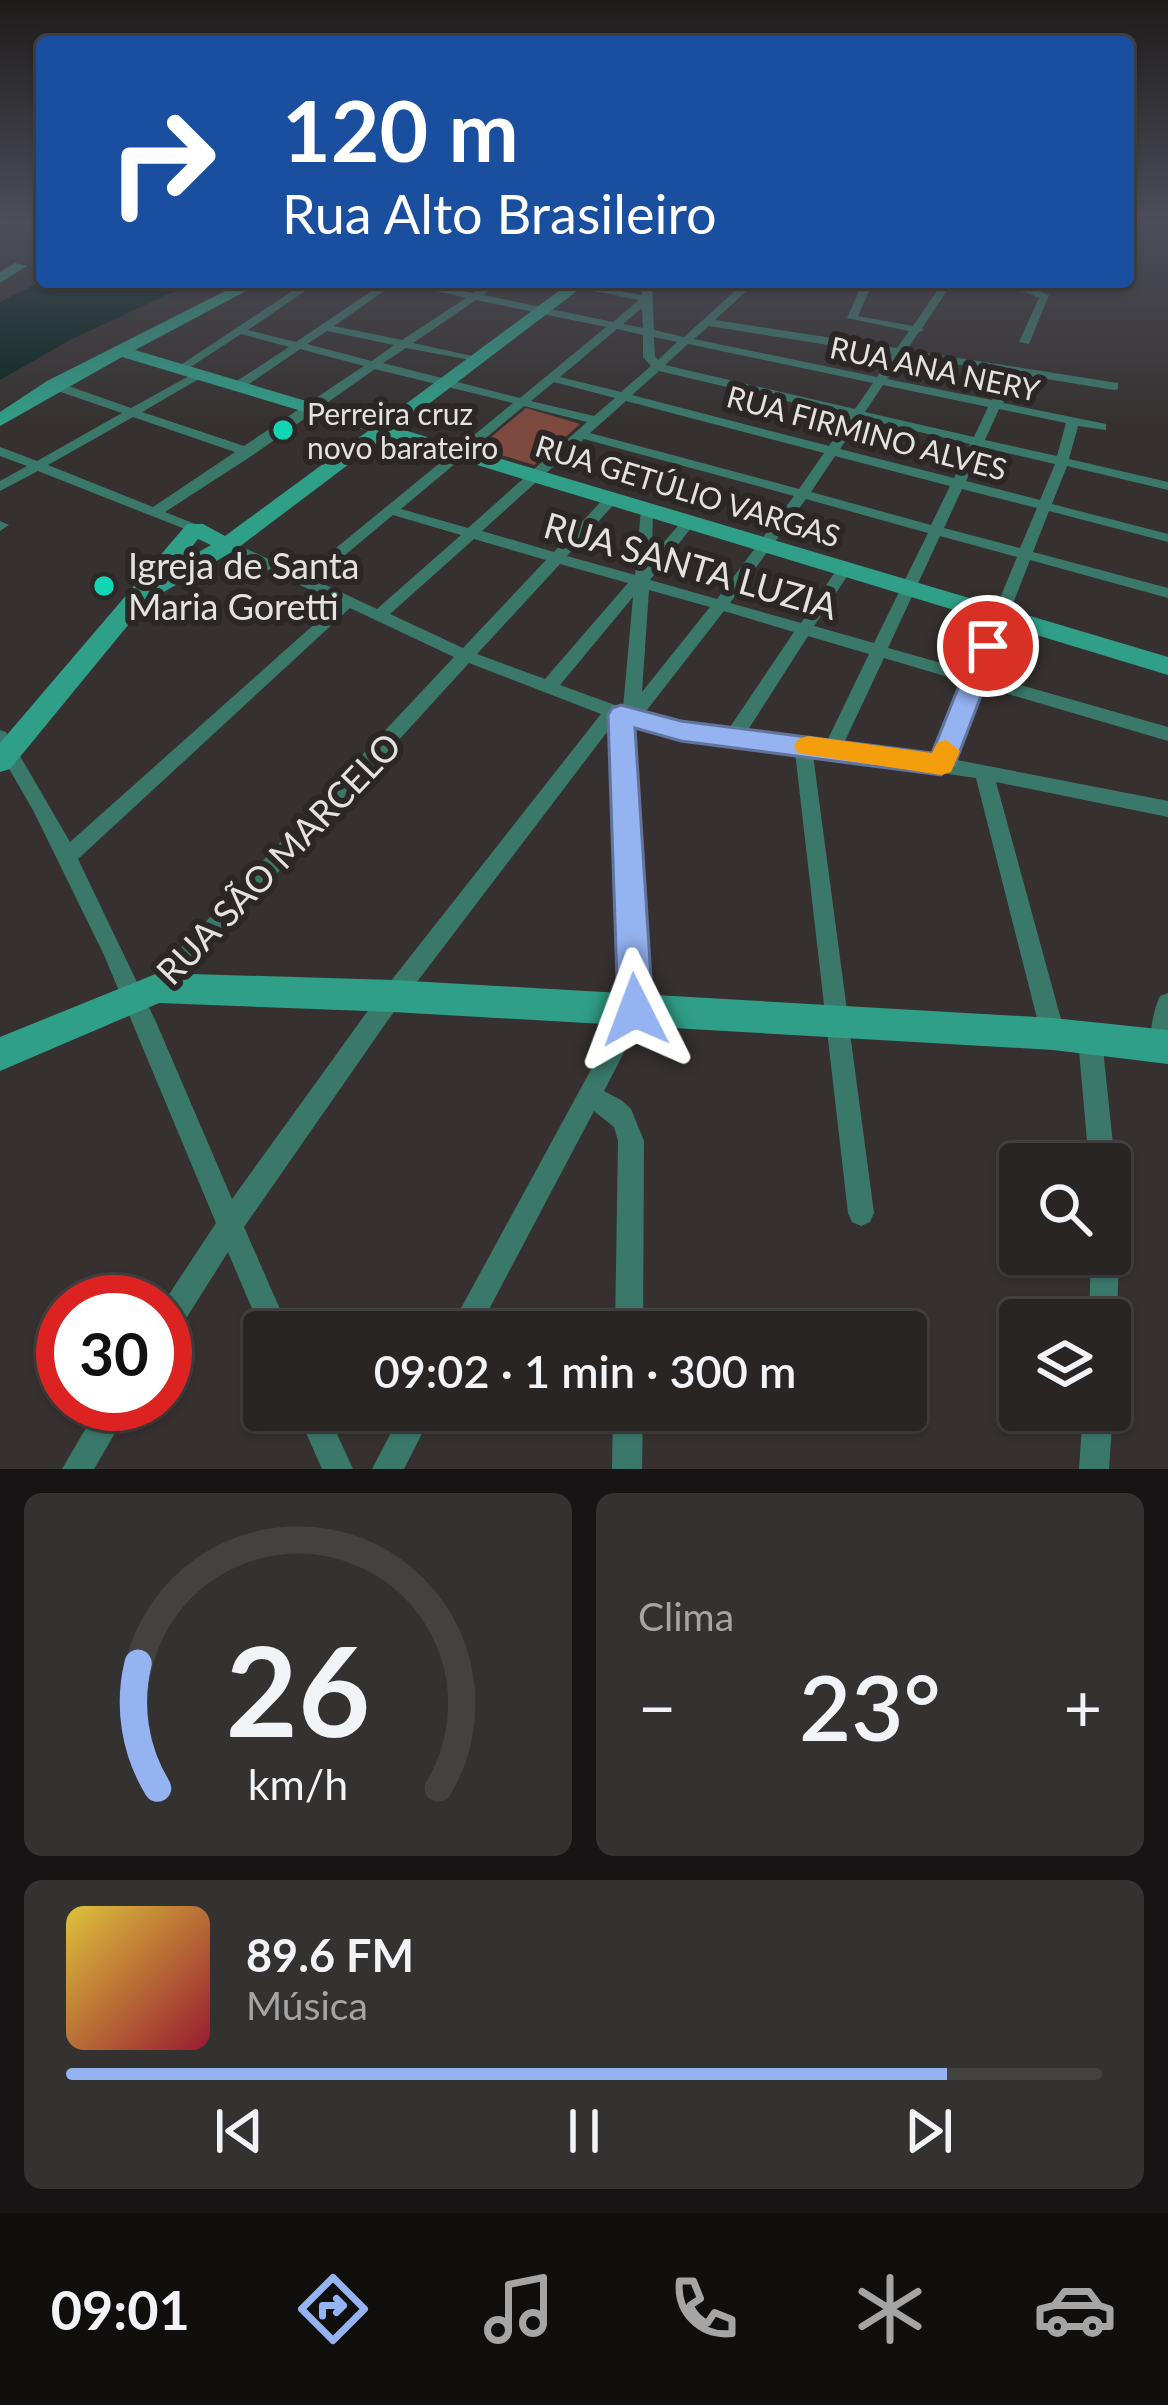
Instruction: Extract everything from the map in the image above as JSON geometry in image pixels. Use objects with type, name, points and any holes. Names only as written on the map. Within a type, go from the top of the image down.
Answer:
[{"type":"street","points":[[0,420],[53,385],[242,289]]},
{"type":"street","points":[[0,487],[132,412],[304,289]]},
{"type":"street","points":[[238,386],[382,289]]},
{"type":"street","name":"RUA ANA NERY","points":[[438,289],[1102,427]]},
{"type":"street","points":[[158,511],[486,289]]},
{"type":"street","points":[[138,597],[227,545],[572,289]]},
{"type":"street","points":[[605,289],[647,298]]},
{"type":"street","points":[[647,289],[649,357],[658,367],[1168,486]]},
{"type":"street","points":[[381,614],[744,289]]},
{"type":"street","points":[[865,289],[852,318],[919,329]]},
{"type":"street","points":[[192,1282],[227,1225],[393,996],[622,715],[723,605],[835,452],[944,289]]},
{"type":"street","points":[[1018,289],[1046,297],[1025,342]]},
{"type":"street","points":[[306,580],[647,298]]},
{"type":"street","points":[[707,322],[1114,386]]},
{"type":"street","points":[[325,327],[477,360]]},
{"type":"street","points":[[240,331],[598,421]]},
{"type":"street","name":"RUA GETÚLIO VARGAS","points":[[122,351],[1168,666]]},
{"type":"street","points":[[832,749],[1012,370]]},
{"type":"street","name":"RUA FIRMINO ALVES","points":[[552,378],[1168,538]]},
{"type":"street","points":[[53,385],[248,452]]},
{"type":"street","points":[[941,764],[1062,461],[1073,422]]},
{"type":"street","points":[[583,435],[1168,593]]},
{"type":"street","points":[[0,451],[158,511],[466,656],[622,715],[681,731],[941,764],[1168,809]]},
{"type":"street","name":"RUA SÃO MARCELO","points":[[0,1054],[147,993],[612,498]]},
{"type":"street","name":"RUA SANTA LUZIA","points":[[391,510],[1168,734]]},
{"type":"street","points":[[473,1311],[635,1010],[622,715],[648,510]]},
{"type":"street","points":[[548,687],[688,523]]},
{"type":"street","points":[[195,529],[2,750],[70,854],[147,993],[227,1225],[266,1311]]},
{"type":"street","points":[[734,736],[844,569]]},
{"type":"street","points":[[70,854],[350,600]]},
{"type":"street","points":[[802,746],[861,1213]]},
{"type":"street","points":[[984,773],[1053,1034]]},
{"type":"street","points":[[147,993],[393,996],[1053,1034],[1165,1047],[1168,1003]]},
{"type":"street","points":[[1090,1039],[1100,1143]]},
{"type":"street","points":[[590,1098],[619,1111],[627,1121],[631,1141],[629,1311]]},
{"type":"street","points":[[77,1469],[100,1431]]},
{"type":"street","points":[[321,1431],[338,1469]]},
{"type":"street","points":[[387,1469],[408,1431]]},
{"type":"street","points":[[627,1469],[628,1431]]},
{"type":"street","points":[[1094,1469],[1097,1431]]},
{"type":"shaded area","points":[[27,289],[181,289],[72,339],[0,380],[0,302]]},
{"type":"shaded area","points":[[526,408],[580,424],[534,465],[478,448]]},
{"type":"slow traffic","points":[[808,746],[941,764],[946,751]]},
{"type":"place","name":"Perreira cruz novo barateiro","points":[[283,430]]},
{"type":"place","name":"Igreja de Santa Maria Goretti","points":[[104,586]]},
{"type":"route","points":[[635,1010],[621,715],[681,731],[941,764],[988,646]]}]
